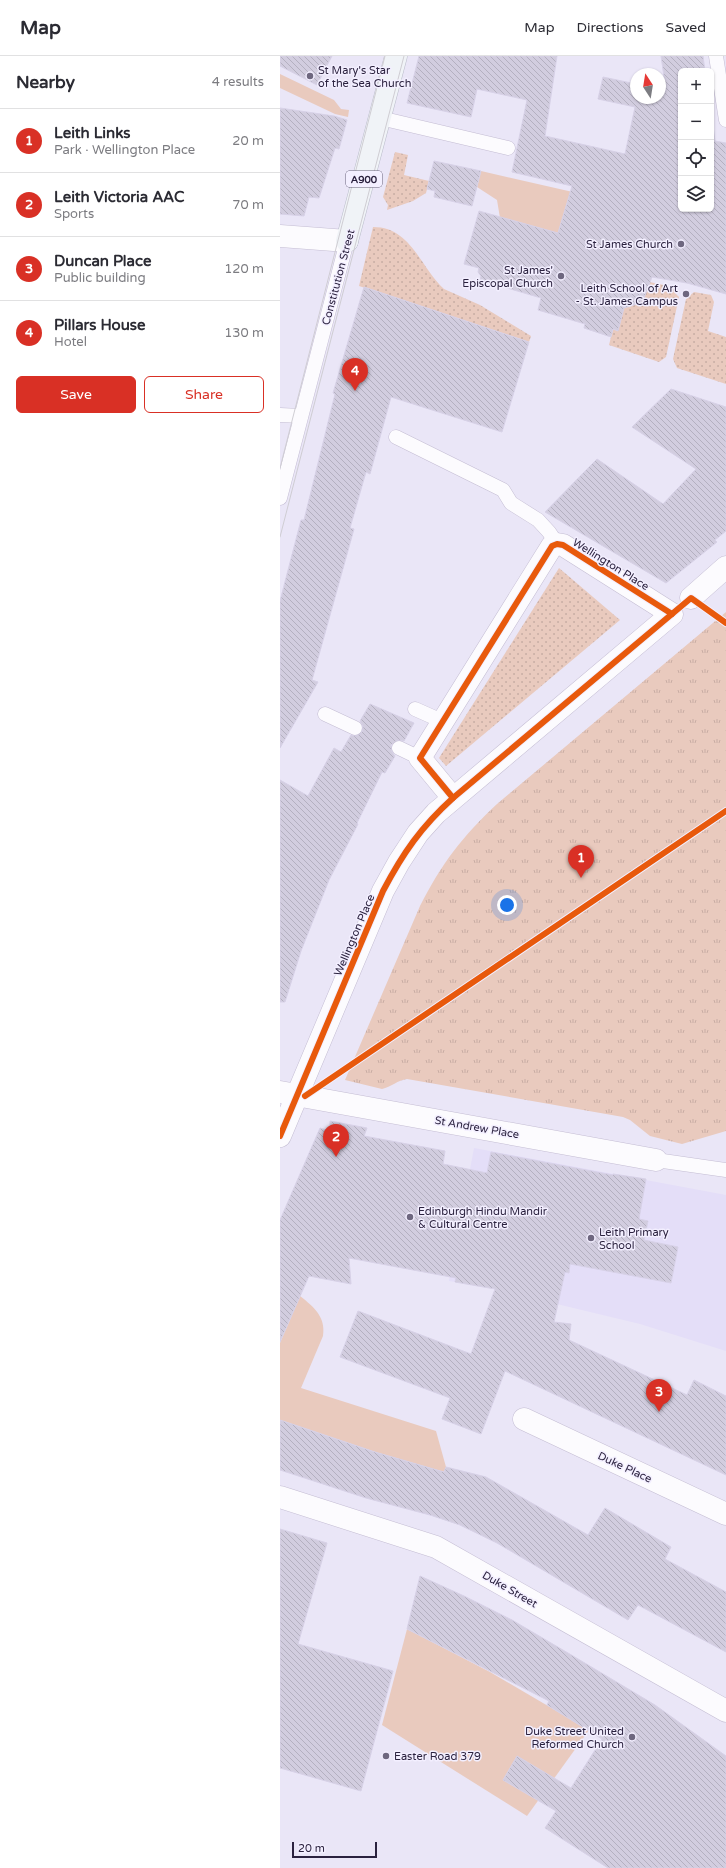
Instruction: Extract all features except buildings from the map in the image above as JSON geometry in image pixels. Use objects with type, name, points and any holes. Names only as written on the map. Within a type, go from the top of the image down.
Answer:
[{"type":"main road","name":"Constitution Street","points":[[347,241],[396,56]]},
{"type":"street","points":[[280,236],[347,241]]},
{"type":"street","name":"Wellington Place","points":[[280,1136],[289,1093],[389,879],[398,862],[418,834],[453,798],[672,614],[563,545],[557,544],[552,546],[420,758]]},
{"type":"street","points":[[691,598],[726,568]]},
{"type":"street","points":[[420,758],[453,798]]},
{"type":"street","name":"St Andrew Place","points":[[289,1093],[656,1160]]},
{"type":"street","name":"Duke Place","points":[[524,1419],[726,1514]]},
{"type":"street","name":"Duke Street","points":[[280,1497],[436,1547],[726,1711]]},
{"type":"lane","points":[[716,56],[726,120]]},
{"type":"lane","points":[[380,118],[508,148]]},
{"type":"lane","name":"Constitution Street","points":[[280,498],[347,241]]},
{"type":"lane","points":[[280,415],[301,416]]},
{"type":"lane","points":[[396,437],[503,490],[512,503],[538,520],[557,544]]},
{"type":"lane","points":[[415,710],[442,721]]},
{"type":"lane","points":[[325,714],[355,728]]},
{"type":"lane","points":[[399,748],[420,758]]},
{"type":"lane","points":[[656,1160],[726,1170]]},
{"type":"shaded area","name":"Leith Primary School","points":[[474,1148],[726,1195],[726,1351],[640,1324],[495,1289],[449,1281]]},
{"type":"green space","points":[[280,74],[334,100],[341,109],[349,110],[348,117],[335,114],[280,88]]},
{"type":"green space","points":[[395,152],[408,155],[404,175],[429,181],[426,193],[413,201],[387,210],[388,205],[383,197]]},
{"type":"green space","points":[[481,171],[621,203],[566,220],[562,219],[560,240],[500,218],[497,200],[477,187]]},
{"type":"green space","points":[[373,227],[386,229],[397,234],[414,250],[444,289],[480,305],[531,336],[529,342],[359,286]]},
{"type":"green space","points":[[645,281],[673,287],[675,293],[679,297],[666,357],[659,362],[609,345],[613,329],[618,331],[619,326],[615,325],[620,307],[628,307],[640,303]]},
{"type":"green space","points":[[694,292],[711,295],[714,302],[708,331],[726,337],[726,384],[677,368],[673,359],[686,299]]},
{"type":"green space","points":[[559,568],[620,620],[446,766],[439,758]]},
{"type":"green space","points":[[726,612],[726,1131],[682,1144],[650,1136],[630,1120],[623,1117],[407,1079],[382,1089],[345,1080],[420,906],[436,877],[463,839],[497,804]]},
{"type":"green space","points":[[300,1296],[314,1308],[323,1323],[323,1336],[301,1388],[436,1431],[446,1467],[444,1472],[375,1452],[280,1420],[280,1343]]},
{"type":"green space","points":[[407,1629],[490,1672],[589,1730],[527,1816],[382,1725]]},
{"type":"tram line","points":[[280,468],[385,56]]},
{"type":"tram line","points":[[280,537],[404,56]]},
{"type":"cycle path","points":[[453,798],[420,758],[552,546],[557,544],[563,545],[672,614]]},
{"type":"cycle path","points":[[280,1136],[383,891],[398,865],[431,819],[453,798],[691,598],[726,623]]},
{"type":"cycle path","points":[[305,1096],[726,811]]},
{"type":"place","name":"St Mary's Star of the Sea Church","points":[[310,76]]},
{"type":"place","name":"St James Church","points":[[681,244]]},
{"type":"place","name":"St James' Episcopal Church","points":[[561,276]]},
{"type":"place","name":"Leith School of Art - St. James Campus","points":[[686,294]]},
{"type":"place","name":"Pillars House","points":[[355,391]]},
{"type":"place","name":"Leith Links","points":[[581,878]]},
{"type":"place","name":"Leith Victoria AAC","points":[[336,1157]]},
{"type":"place","name":"Edinburgh Hindu Mandir & Cultural Centre","points":[[410,1217]]},
{"type":"place","name":"Leith Primary School","points":[[591,1238]]},
{"type":"place","name":"Duncan Place","points":[[659,1412]]},
{"type":"place","name":"Duke Street United Reformed Church","points":[[632,1737]]},
{"type":"place","name":"Easter Road 379","points":[[386,1756]]}]
